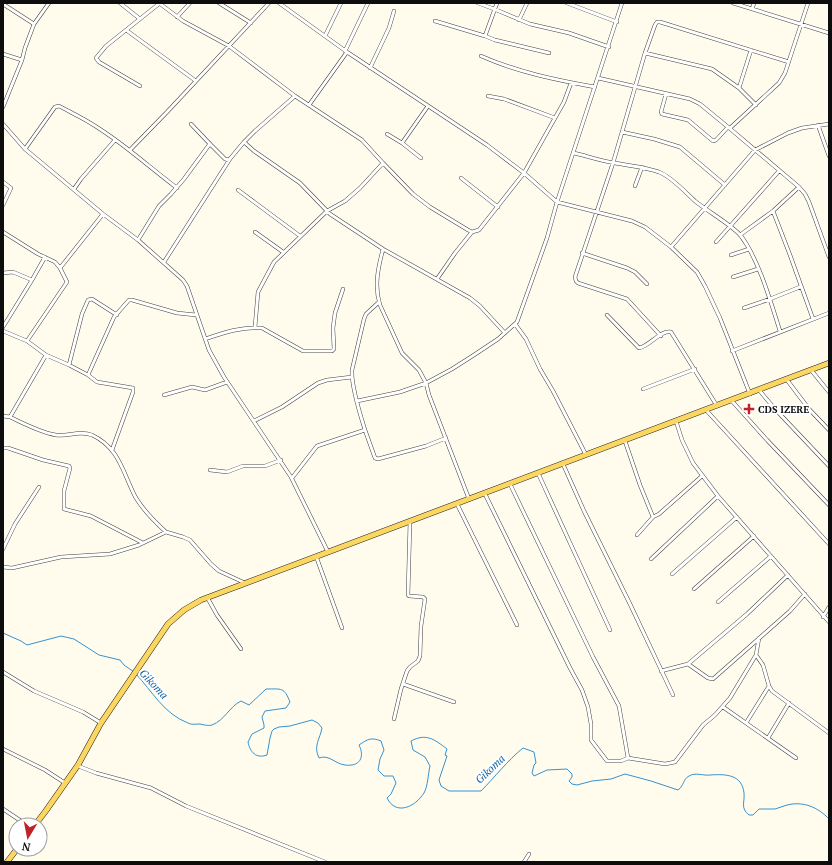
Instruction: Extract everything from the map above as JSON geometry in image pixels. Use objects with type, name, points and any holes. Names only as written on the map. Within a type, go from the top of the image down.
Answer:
[{"type":"main road","points":[[41,817],[78,766],[101,723],[168,624],[184,610],[207,597],[485,494],[829,363]]},
{"type":"street","points":[[120,3],[140,19]]},
{"type":"street","points":[[140,86],[99,62],[96,58],[106,46],[159,3],[177,16],[229,46],[295,96],[362,140],[382,163],[413,194],[430,207],[472,232]]},
{"type":"street","points":[[177,16],[190,3]]},
{"type":"street","points":[[219,3],[251,23]]},
{"type":"street","points":[[130,150],[269,3]]},
{"type":"street","points":[[325,36],[341,3]]},
{"type":"street","points":[[309,105],[346,52],[368,3]]},
{"type":"street","points":[[478,3],[519,20],[569,33],[609,47]]},
{"type":"street","points":[[485,36],[497,3]]},
{"type":"street","points":[[519,20],[527,3]]},
{"type":"street","points":[[567,3],[617,22]]},
{"type":"street","points":[[357,401],[400,392],[426,383],[452,370],[505,333],[518,320],[609,47],[622,3]]},
{"type":"street","points":[[733,3],[829,33]]},
{"type":"street","points":[[752,9],[754,3]]},
{"type":"street","points":[[666,94],[661,112],[662,114],[688,120],[713,141],[716,140],[779,83],[789,62],[808,3]]},
{"type":"street","points":[[3,4],[34,24]]},
{"type":"street","points":[[3,107],[22,60],[34,24],[47,4]]},
{"type":"street","points":[[281,4],[346,52],[428,106],[524,173],[557,202],[632,220],[645,227],[671,247],[697,272],[720,318],[750,394]]},
{"type":"street","points":[[370,68],[389,28],[394,11]]},
{"type":"street","points":[[435,21],[495,40],[549,53]]},
{"type":"street","points":[[660,336],[626,298],[610,294],[576,281],[576,272],[613,163],[645,53],[657,22],[715,38],[789,62]]},
{"type":"street","points":[[126,30],[196,81]]},
{"type":"street","points":[[739,88],[752,50]]},
{"type":"street","points":[[645,53],[712,69],[739,88],[756,105]]},
{"type":"street","points":[[3,54],[22,60]]},
{"type":"street","points":[[481,56],[503,66],[524,72],[595,87]]},
{"type":"street","points":[[598,78],[636,88],[690,99],[700,104],[729,127],[799,187],[805,194],[829,257]]},
{"type":"street","points":[[437,279],[454,253],[472,232],[479,230],[524,173],[564,102],[571,83]]},
{"type":"street","points":[[164,262],[230,159],[255,131],[295,96]]},
{"type":"street","points":[[488,96],[504,99],[555,118]]},
{"type":"street","points":[[25,149],[55,107],[59,106],[97,126],[130,150],[177,188]]},
{"type":"street","points":[[402,143],[428,106]]},
{"type":"street","points":[[3,124],[25,149],[103,214],[138,240],[183,280],[187,286],[209,350],[227,382],[292,478],[328,552]]},
{"type":"street","points":[[191,124],[225,159],[230,159]]},
{"type":"street","points":[[671,247],[755,150],[788,133],[802,128],[829,124]]},
{"type":"street","points":[[818,125],[829,156]]},
{"type":"street","points":[[3,133],[7,129]]},
{"type":"street","points":[[622,132],[654,139],[680,147],[725,185]]},
{"type":"street","points":[[387,134],[402,143],[421,158]]},
{"type":"street","points":[[74,189],[80,179],[115,140]]},
{"type":"street","points":[[244,142],[254,151],[278,166],[300,183],[327,211],[383,249],[476,302],[505,333]]},
{"type":"street","points":[[138,240],[158,206],[177,188],[209,145],[211,145]]},
{"type":"street","points":[[574,153],[613,163],[642,167],[660,173],[669,178],[704,208],[740,235],[758,268],[780,332]]},
{"type":"street","points":[[255,327],[258,292],[272,266],[283,252],[327,211],[345,201],[360,188],[382,163]]},
{"type":"street","points":[[635,186],[642,167]]},
{"type":"street","points":[[716,242],[779,171]]},
{"type":"street","points":[[461,178],[498,206]]},
{"type":"street","points":[[3,182],[11,188],[3,205]]},
{"type":"street","points":[[740,235],[772,211],[799,187]]},
{"type":"street","points":[[238,190],[300,236]]},
{"type":"street","points":[[772,211],[790,255],[812,319]]},
{"type":"street","points":[[60,268],[103,214]]},
{"type":"street","points":[[3,232],[55,262],[68,282],[27,341]]},
{"type":"street","points":[[255,232],[283,252]]},
{"type":"street","points":[[383,249],[376,286],[379,302],[402,353],[419,370],[426,383],[429,395],[469,499]]},
{"type":"street","points":[[731,255],[749,249]]},
{"type":"street","points":[[582,253],[627,268],[635,272],[647,284]]},
{"type":"street","points":[[3,326],[46,257]]},
{"type":"street","points":[[733,277],[758,268]]},
{"type":"street","points":[[3,273],[13,272],[32,280]]},
{"type":"street","points":[[744,308],[770,300],[800,287]]},
{"type":"street","points":[[205,339],[224,332],[255,327],[266,329],[303,351],[332,351],[334,349],[333,328],[335,313],[343,289]]},
{"type":"street","points":[[69,365],[82,314],[88,300],[92,299],[117,314]]},
{"type":"street","points":[[88,375],[117,314],[131,300],[177,313],[196,315]]},
{"type":"street","points":[[379,302],[366,314],[353,361],[352,377],[365,430],[375,458],[378,459],[426,446],[446,438]]},
{"type":"street","points":[[732,351],[829,313]]},
{"type":"street","points":[[607,316],[639,348],[670,331],[717,406]]},
{"type":"street","points":[[515,324],[526,339],[540,369],[586,455]]},
{"type":"street","points":[[3,331],[27,341],[46,355],[88,375],[97,382],[130,386],[133,389],[112,450]]},
{"type":"street","points":[[10,417],[46,355]]},
{"type":"street","points":[[643,389],[695,369]]},
{"type":"street","points":[[810,370],[829,392]]},
{"type":"street","points":[[254,421],[279,408],[324,380],[352,377]]},
{"type":"street","points":[[787,380],[809,409],[829,430]]},
{"type":"street","points":[[164,395],[193,387],[200,390],[205,390],[227,382]]},
{"type":"street","points":[[759,390],[829,466]]},
{"type":"street","points":[[732,401],[829,505]]},
{"type":"street","points":[[706,410],[829,544]]},
{"type":"street","points":[[3,416],[10,417],[56,435],[79,432],[85,433],[92,435],[107,444],[118,460],[136,498],[145,511],[166,532],[190,540],[219,571],[245,583]]},
{"type":"street","points":[[676,421],[688,453],[702,476],[805,594],[823,617],[829,622]]},
{"type":"street","points":[[292,478],[317,446],[365,430]]},
{"type":"street","points":[[625,441],[653,517]]},
{"type":"street","points":[[3,448],[8,448],[37,458],[69,466],[64,491],[64,509],[91,516],[144,543]]},
{"type":"street","points":[[210,470],[227,472],[243,466],[265,466],[281,460]]},
{"type":"street","points":[[563,464],[584,511],[673,695]]},
{"type":"street","points":[[538,473],[610,630]]},
{"type":"street","points":[[637,535],[653,517],[659,514],[702,476]]},
{"type":"street","points":[[510,484],[593,656],[619,706],[628,758]]},
{"type":"street","points":[[3,549],[15,524],[39,487]]},
{"type":"street","points":[[485,494],[582,690],[589,712],[591,740],[607,761],[621,761],[628,758],[664,764],[675,762],[703,725],[723,707],[730,698],[756,655],[759,638]]},
{"type":"street","points":[[651,559],[718,496]]},
{"type":"street","points":[[457,504],[517,625]]},
{"type":"street","points":[[672,574],[737,517]]},
{"type":"street","points":[[394,719],[403,684],[409,669],[419,658],[425,599],[423,597],[408,595],[410,521]]},
{"type":"street","points":[[3,567],[12,568],[61,557],[110,554],[144,543],[166,532]]},
{"type":"street","points":[[694,589],[754,536]]},
{"type":"street","points":[[316,556],[342,628]]},
{"type":"street","points":[[718,602],[771,556]]},
{"type":"street","points":[[661,670],[688,664],[742,618],[788,575]]},
{"type":"street","points":[[688,664],[708,678],[712,679],[790,610],[805,594]]},
{"type":"street","points":[[207,597],[217,615],[241,649]]},
{"type":"street","points":[[823,617],[829,608]]},
{"type":"street","points":[[756,655],[763,665],[772,691],[789,702],[829,733]]},
{"type":"street","points":[[3,672],[34,691],[83,712],[101,723]]},
{"type":"street","points":[[403,684],[454,702]]},
{"type":"street","points":[[746,723],[769,686]]},
{"type":"street","points":[[768,738],[789,702]]},
{"type":"street","points":[[723,707],[796,758]]},
{"type":"street","points":[[3,749],[45,770],[65,783]]},
{"type":"street","points":[[78,766],[96,773],[151,788],[186,806],[325,862]]},
{"type":"street","points":[[3,809],[14,817]]},
{"type":"street","points":[[524,862],[529,854]]},
{"type":"waterway","name":"Gikoma","points":[[3,633],[27,645],[61,636],[74,639],[99,655],[120,660],[134,672]]},
{"type":"waterway","name":"Gikoma","points":[[136,674],[165,708],[189,724],[212,725],[220,720],[241,701],[249,705],[266,689],[284,691],[290,702],[286,708],[265,711],[262,717],[264,728],[252,734],[248,742],[252,752],[260,756],[267,755],[270,738],[274,729],[312,720],[318,723],[322,728],[317,746],[317,754],[319,758],[326,757],[345,765],[358,763],[361,757],[361,749],[359,745],[370,739],[381,741],[384,750],[380,759],[378,770],[384,776],[393,776],[396,783],[391,794],[387,798],[395,807],[406,808],[416,802],[424,793],[430,766],[425,757],[413,750],[411,741],[421,737],[426,737],[438,742],[447,749],[445,755],[447,756],[439,780],[441,786],[449,791],[481,791],[523,748],[534,752],[536,763],[532,773],[534,776],[547,770],[567,769],[572,774],[569,781],[572,784],[577,785],[592,781],[611,779],[625,774],[678,790],[687,777],[691,775],[727,775],[732,776],[740,782],[743,787],[744,807],[749,815],[753,815],[759,809],[775,809],[787,805],[799,804],[815,808],[829,819]]},
{"type":"place","name":"CDS IZERE","points":[[749,409]]}]
